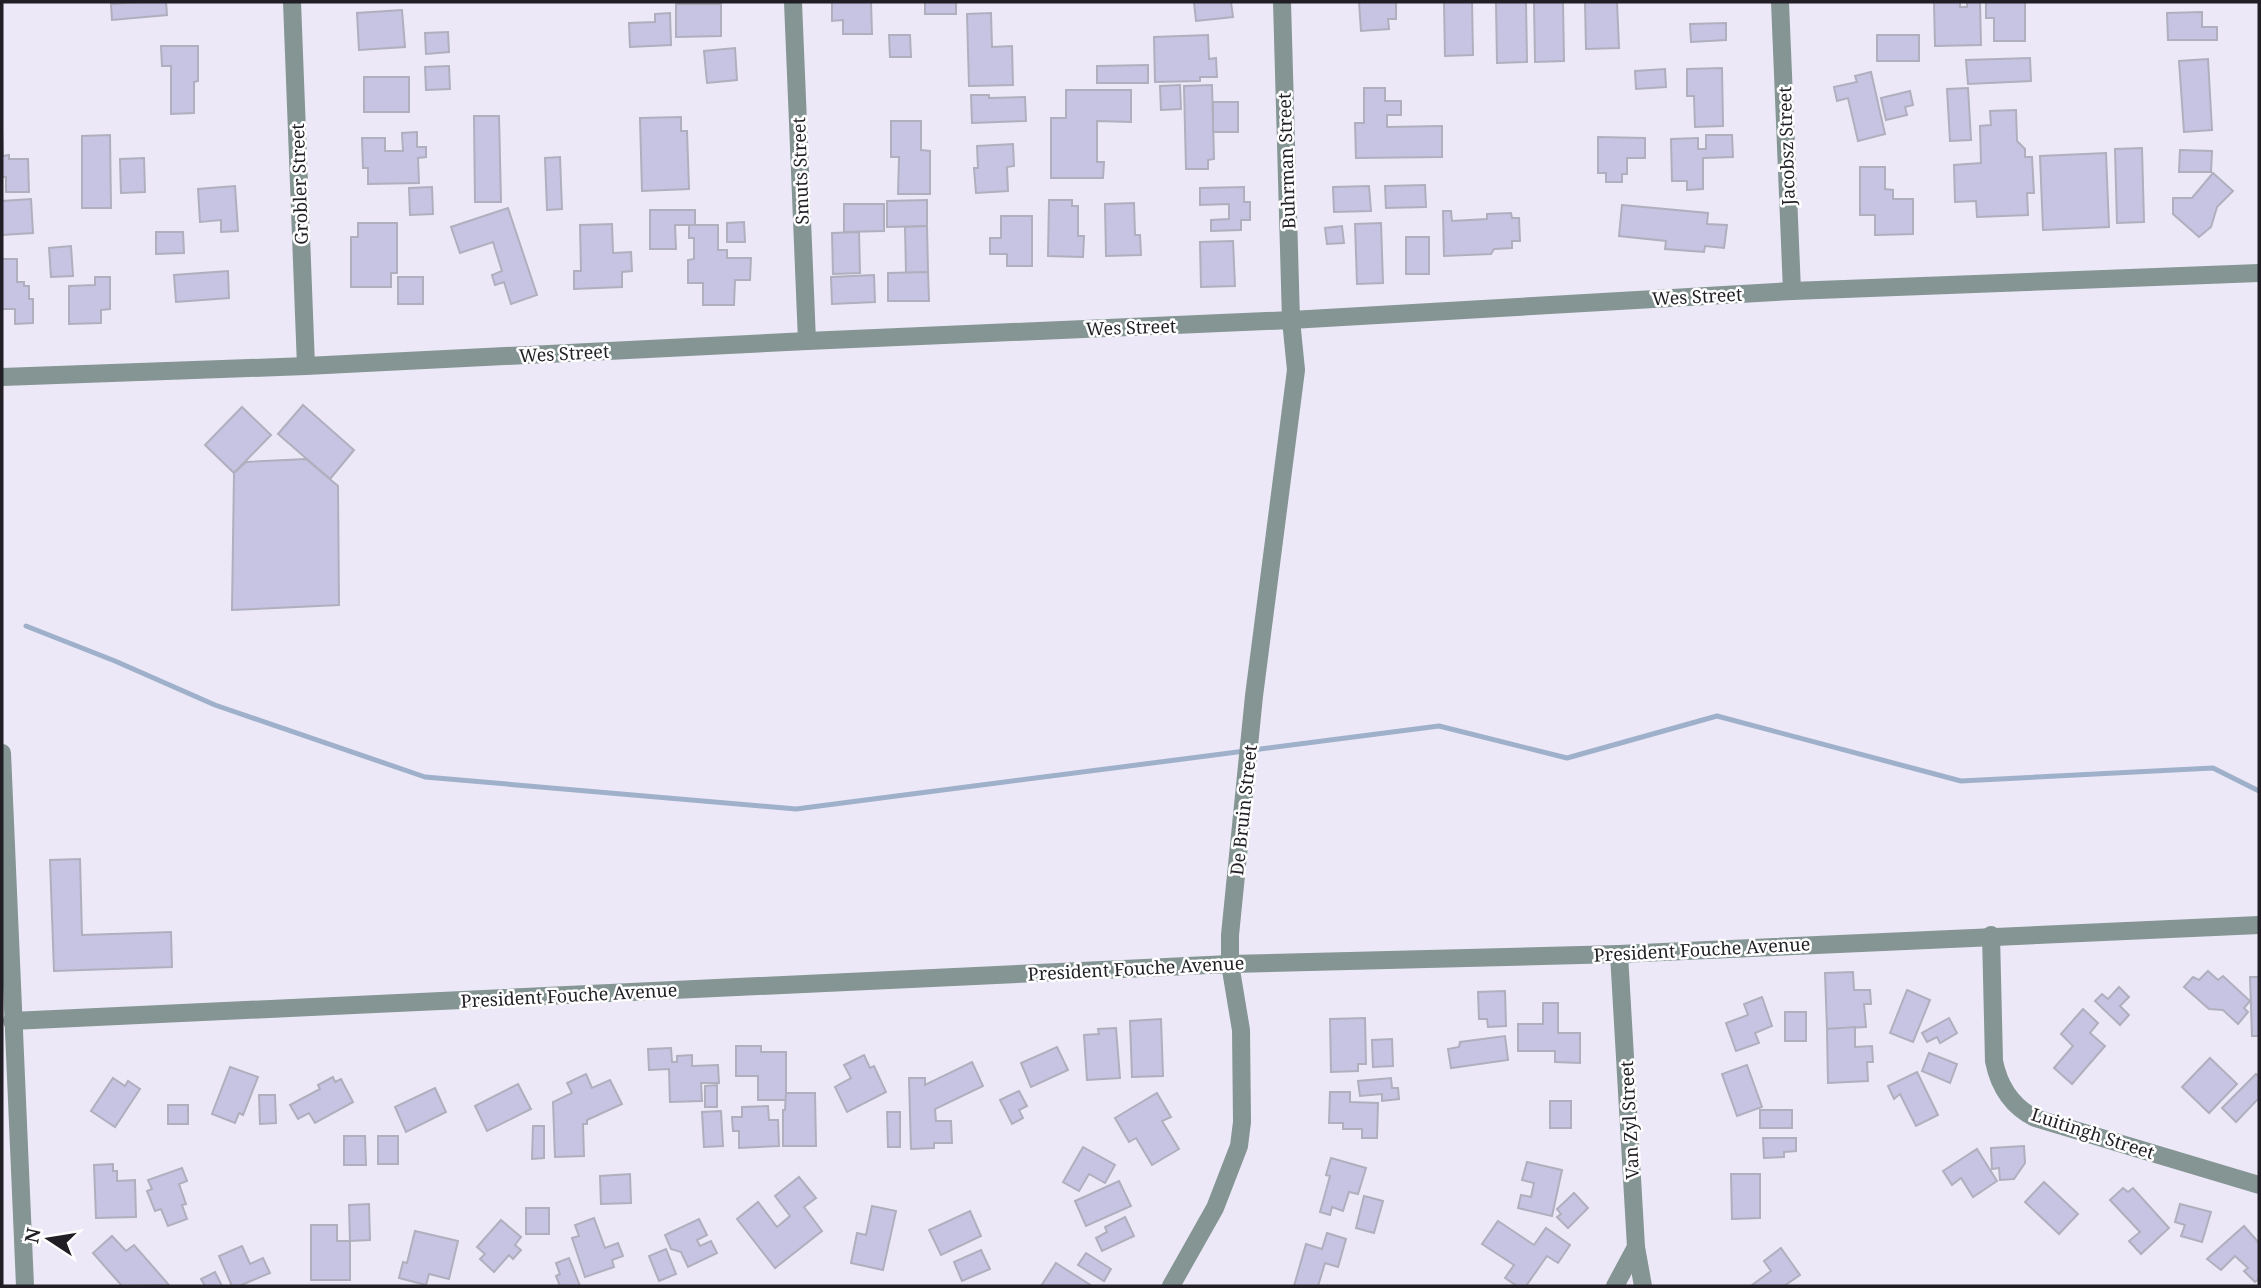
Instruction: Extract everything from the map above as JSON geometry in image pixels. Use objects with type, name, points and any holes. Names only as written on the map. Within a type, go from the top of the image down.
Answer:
[{"type":"street","name":"Grobler Street","points":[[292,2],[306,366]]},
{"type":"street","name":"Smuts Street","points":[[793,2],[807,341]]},
{"type":"street","name":"Buhrman Street","points":[[1282,2],[1291,320]]},
{"type":"street","name":"Jacobsz Street","points":[[1780,2],[1792,291]]},
{"type":"street","name":"Wes Street","points":[[2,377],[306,366],[1291,320],[1792,291],[2259,273]]},
{"type":"street","name":"De Bruin Street","points":[[1171,1286],[1215,1208],[1239,1146],[1242,1122],[1241,1030],[1230,964],[1230,935],[1251,732],[1296,370],[1291,320]]},
{"type":"street","points":[[2,753],[25,1286]]},
{"type":"street","name":"President Fouche Avenue","points":[[12,1021],[1230,964],[1619,954],[1991,935],[2259,925]]},
{"type":"street","name":"Luitingh Street","points":[[1991,935],[1994,1061],[1997,1075],[2012,1102],[2035,1118],[2259,1185]]},
{"type":"street","name":"Van Zyl Street","points":[[1619,954],[1636,1247],[1643,1286]]},
{"type":"street","points":[[1615,1286],[1636,1247]]},
{"type":"building","points":[[166,2],[167,15],[112,20],[111,4]]},
{"type":"building","points":[[832,2],[871,2],[872,34],[843,34],[843,20],[832,21]]},
{"type":"building","points":[[925,2],[956,2],[956,14],[925,14]]},
{"type":"building","points":[[1194,2],[1231,2],[1233,17],[1196,21]]},
{"type":"building","points":[[1359,2],[1396,2],[1396,19],[1388,19],[1389,29],[1361,31]]},
{"type":"building","points":[[1444,2],[1472,2],[1473,55],[1445,56]]},
{"type":"building","points":[[1496,2],[1526,2],[1527,62],[1497,63]]},
{"type":"building","points":[[1534,2],[1563,2],[1564,61],[1535,62]]},
{"type":"building","points":[[1585,2],[1617,2],[1619,48],[1586,49]]},
{"type":"building","points":[[1934,2],[1960,2],[1960,7],[1967,7],[1967,2],[1980,2],[1981,45],[1935,46]]},
{"type":"building","points":[[1986,2],[2025,2],[2025,41],[1994,41],[1994,18],[1986,18]]},
{"type":"building","points":[[676,4],[721,4],[721,36],[676,37]]},
{"type":"building","points":[[402,10],[405,47],[359,50],[357,13]]},
{"type":"building","points":[[2202,12],[2202,27],[2217,27],[2217,40],[2168,40],[2167,13]]},
{"type":"building","points":[[670,13],[671,45],[630,47],[629,23],[655,22],[655,14]]},
{"type":"building","points":[[991,13],[992,47],[1012,46],[1013,85],[969,86],[967,14]]},
{"type":"building","points":[[1726,23],[1726,40],[1691,42],[1690,24]]},
{"type":"building","points":[[448,32],[449,52],[426,54],[425,33]]},
{"type":"building","points":[[889,35],[910,35],[911,57],[890,57]]},
{"type":"building","points":[[1208,35],[1209,59],[1216,58],[1217,77],[1200,77],[1200,81],[1155,82],[1154,37]]},
{"type":"building","points":[[1877,35],[1919,35],[1919,61],[1877,61]]},
{"type":"building","points":[[161,46],[198,46],[194,113],[171,114],[171,66],[162,66]]},
{"type":"building","points":[[735,48],[737,80],[707,83],[704,51]]},
{"type":"building","points":[[2030,58],[2031,81],[1968,84],[1966,60]]},
{"type":"building","points":[[2208,59],[2212,130],[2184,132],[2179,61]]},
{"type":"building","points":[[1148,65],[1148,83],[1097,83],[1097,66]]},
{"type":"building","points":[[449,66],[450,89],[426,90],[425,67]]},
{"type":"building","points":[[1722,68],[1723,126],[1695,127],[1694,96],[1687,96],[1687,69]]},
{"type":"building","points":[[1665,69],[1666,87],[1636,89],[1635,71]]},
{"type":"building","points":[[1871,72],[1885,134],[1858,141],[1848,98],[1837,101],[1834,87],[1857,82],[1855,76]]},
{"type":"building","points":[[364,77],[409,77],[409,112],[364,112]]},
{"type":"building","points":[[1180,85],[1181,109],[1161,110],[1160,86]]},
{"type":"building","points":[[1212,85],[1214,159],[1208,160],[1208,169],[1186,169],[1184,86]]},
{"type":"building","points":[[1364,88],[1385,88],[1385,101],[1401,101],[1401,115],[1387,115],[1387,127],[1442,126],[1442,157],[1356,158],[1355,123],[1364,123]]},
{"type":"building","points":[[1968,88],[1971,140],[1950,141],[1947,89]]},
{"type":"building","points":[[1066,90],[1131,90],[1131,122],[1097,121],[1097,162],[1104,162],[1103,178],[1051,178],[1051,118],[1066,118]]},
{"type":"building","points":[[1910,91],[1913,105],[1905,107],[1907,115],[1886,120],[1881,98]]},
{"type":"building","points":[[971,95],[989,95],[989,98],[1025,97],[1026,121],[972,123]]},
{"type":"building","points":[[1213,102],[1238,102],[1238,132],[1213,132]]},
{"type":"building","points":[[2016,110],[2017,141],[2025,149],[2025,157],[2032,157],[2034,193],[2027,193],[2028,215],[1977,217],[1976,201],[1955,202],[1954,165],[1981,163],[1980,126],[1991,125],[1990,111]]},
{"type":"building","points":[[474,116],[499,116],[501,202],[475,202]]},
{"type":"building","points":[[681,117],[681,131],[687,131],[689,189],[642,191],[640,118]]},
{"type":"building","points":[[891,121],[921,121],[921,150],[930,151],[930,194],[898,194],[899,157],[891,157]]},
{"type":"building","points":[[2,129],[3,156],[9,155],[9,159],[28,159],[29,192],[6,192],[6,177],[2,177]]},
{"type":"building","points":[[417,132],[417,147],[426,147],[426,157],[418,158],[419,183],[368,184],[368,168],[363,168],[362,138],[385,138],[385,151],[403,151],[402,133]]},
{"type":"building","points":[[110,135],[111,208],[82,208],[82,136]]},
{"type":"building","points":[[1706,135],[1732,135],[1733,157],[1703,158],[1703,189],[1687,190],[1687,181],[1672,181],[1671,139],[1698,138],[1698,149],[1706,149]]},
{"type":"building","points":[[1598,137],[1645,138],[1645,158],[1627,158],[1627,174],[1622,174],[1622,182],[1606,182],[1606,173],[1598,173]]},
{"type":"building","points":[[1013,144],[1014,166],[1007,167],[1008,191],[976,193],[974,168],[978,168],[977,146]]},
{"type":"building","points":[[2142,148],[2144,222],[2117,223],[2115,149]]},
{"type":"building","points":[[2180,150],[2212,151],[2211,172],[2179,172]]},
{"type":"building","points":[[2106,153],[2109,227],[2043,230],[2040,156]]},
{"type":"building","points":[[560,157],[562,209],[547,210],[545,158]]},
{"type":"building","points":[[144,158],[145,192],[121,193],[120,159]]},
{"type":"building","points":[[1860,167],[1885,167],[1885,189],[1893,190],[1893,199],[1913,199],[1913,234],[1875,235],[1875,215],[1860,215]]},
{"type":"building","points":[[2213,173],[2233,191],[2217,207],[2211,227],[2199,237],[2173,214],[2173,198],[2192,198]]},
{"type":"building","points":[[1425,185],[1426,207],[1386,208],[1385,186]]},
{"type":"building","points":[[235,186],[238,231],[221,232],[221,220],[200,222],[198,189]]},
{"type":"building","points":[[1369,186],[1371,211],[1334,212],[1333,187]]},
{"type":"building","points":[[432,187],[433,214],[410,215],[409,188]]},
{"type":"building","points":[[1244,187],[1244,202],[1250,202],[1250,220],[1241,220],[1241,230],[1211,231],[1211,220],[1229,219],[1229,204],[1200,205],[1200,188]]},
{"type":"building","points":[[31,199],[33,233],[2,235],[2,201]]},
{"type":"building","points":[[927,200],[927,226],[887,227],[887,201]]},
{"type":"building","points":[[1049,200],[1072,200],[1072,206],[1078,206],[1078,236],[1084,236],[1083,257],[1048,256]]},
{"type":"building","points":[[1134,203],[1135,235],[1140,235],[1141,255],[1106,256],[1105,204]]},
{"type":"building","points":[[844,204],[884,204],[884,231],[844,232]]},
{"type":"building","points":[[1622,205],[1708,213],[1707,224],[1727,225],[1724,248],[1705,246],[1704,252],[1665,249],[1666,241],[1619,236]]},
{"type":"building","points":[[508,208],[537,295],[511,304],[504,282],[495,285],[492,275],[502,271],[493,242],[460,253],[451,227]]},
{"type":"building","points":[[650,210],[695,210],[695,225],[675,225],[676,249],[650,249]]},
{"type":"building","points":[[1443,211],[1451,211],[1452,221],[1487,219],[1487,214],[1511,213],[1512,218],[1519,218],[1520,241],[1512,241],[1512,248],[1494,249],[1491,254],[1444,256]]},
{"type":"building","points":[[1001,216],[1032,216],[1032,266],[1007,266],[1007,254],[990,254],[990,238],[1001,238]]},
{"type":"building","points":[[744,222],[745,242],[727,242],[727,223]]},
{"type":"building","points":[[358,223],[397,223],[397,273],[391,273],[391,287],[351,287],[351,237],[358,237]]},
{"type":"building","points":[[1381,223],[1383,283],[1357,284],[1355,224]]},
{"type":"building","points":[[612,224],[613,253],[631,252],[632,271],[622,272],[622,287],[574,289],[574,271],[581,271],[580,225]]},
{"type":"building","points":[[689,225],[718,225],[718,250],[727,250],[727,258],[751,258],[750,280],[735,280],[734,305],[703,305],[703,283],[688,283],[688,260],[694,259],[694,238],[689,238]]},
{"type":"building","points":[[927,226],[928,272],[906,273],[905,227]]},
{"type":"building","points":[[1342,226],[1344,243],[1327,244],[1325,228]]},
{"type":"building","points":[[156,232],[183,232],[184,253],[156,254]]},
{"type":"building","points":[[859,232],[860,273],[833,274],[832,233]]},
{"type":"building","points":[[1406,237],[1429,237],[1429,274],[1406,274]]},
{"type":"building","points":[[1233,241],[1235,286],[1201,287],[1200,242]]},
{"type":"building","points":[[71,246],[73,276],[51,277],[49,248]]},
{"type":"building","points":[[2,259],[17,259],[17,282],[24,282],[24,286],[29,286],[29,299],[33,299],[33,323],[15,324],[15,309],[2,309]]},
{"type":"building","points":[[228,271],[229,298],[176,302],[174,275]]},
{"type":"building","points":[[928,272],[929,301],[888,301],[888,273]]},
{"type":"building","points":[[874,275],[875,302],[832,304],[831,277]]},
{"type":"building","points":[[95,277],[110,277],[110,309],[101,310],[101,323],[69,324],[69,286],[95,285]]},
{"type":"building","points":[[398,277],[423,277],[423,304],[398,304]]},
{"type":"building","points":[[303,405],[354,450],[330,479],[278,434]]},
{"type":"building","points":[[242,407],[271,435],[234,473],[205,445]]},
{"type":"building","points":[[306,459],[338,486],[339,605],[232,610],[234,473],[246,462]]},
{"type":"building","points":[[80,859],[82,935],[171,932],[172,967],[54,971],[50,860]]},
{"type":"building","points":[[2208,971],[2218,980],[2223,976],[2250,1001],[2244,1008],[2248,1012],[2238,1024],[2223,1010],[2209,1009],[2184,987],[2193,977],[2199,980]]},
{"type":"building","points":[[1853,972],[1854,990],[1870,990],[1871,1004],[1864,1004],[1866,1027],[1827,1029],[1825,973]]},
{"type":"building","points":[[2250,977],[2259,977],[2259,1036],[2252,1036]]},
{"type":"building","points":[[2119,987],[2129,997],[2120,1006],[2129,1015],[2120,1025],[2095,1001],[2102,994],[2108,999]]},
{"type":"building","points":[[1907,990],[1930,1000],[1913,1042],[1890,1033]]},
{"type":"building","points":[[1505,991],[1506,1026],[1488,1027],[1487,1019],[1479,1019],[1478,992]]},
{"type":"building","points":[[1762,997],[1772,1026],[1755,1033],[1759,1043],[1736,1051],[1726,1023],[1748,1015],[1744,1004]]},
{"type":"building","points":[[1543,1003],[1558,1003],[1558,1033],[1580,1033],[1580,1063],[1555,1062],[1555,1051],[1518,1051],[1518,1024],[1543,1024]]},
{"type":"building","points":[[2083,1009],[2098,1023],[2090,1033],[2105,1046],[2072,1084],[2054,1068],[2073,1046],[2061,1034]]},
{"type":"building","points":[[1785,1012],[1806,1012],[1806,1041],[1785,1041]]},
{"type":"building","points":[[1365,1018],[1366,1064],[1358,1064],[1358,1071],[1331,1072],[1330,1019]]},
{"type":"building","points":[[1949,1018],[1957,1033],[1940,1043],[1937,1037],[1927,1042],[1922,1033]]},
{"type":"building","points":[[1161,1019],[1163,1076],[1132,1077],[1130,1021]]},
{"type":"building","points":[[1855,1027],[1855,1047],[1872,1046],[1873,1062],[1867,1062],[1868,1081],[1828,1083],[1827,1029]]},
{"type":"building","points":[[1116,1028],[1120,1078],[1087,1080],[1084,1035],[1099,1034],[1098,1029]]},
{"type":"building","points":[[1505,1036],[1508,1060],[1451,1068],[1448,1049],[1459,1047],[1460,1042]]},
{"type":"building","points":[[1392,1039],[1393,1066],[1373,1067],[1372,1040]]},
{"type":"building","points":[[736,1046],[761,1046],[761,1052],[786,1052],[786,1100],[758,1100],[758,1076],[736,1076]]},
{"type":"building","points":[[1057,1047],[1068,1070],[1031,1087],[1021,1063]]},
{"type":"building","points":[[671,1048],[672,1062],[677,1062],[677,1056],[692,1055],[692,1066],[718,1065],[719,1083],[701,1083],[702,1101],[670,1102],[669,1069],[649,1070],[648,1049]]},
{"type":"building","points":[[1929,1053],[1957,1064],[1950,1083],[1922,1071]]},
{"type":"building","points":[[864,1055],[870,1068],[874,1066],[886,1092],[847,1112],[835,1087],[851,1078],[844,1065]]},
{"type":"building","points":[[2210,1058],[2237,1084],[2209,1113],[2182,1087]]},
{"type":"building","points":[[972,1062],[983,1086],[935,1109],[936,1121],[951,1121],[952,1143],[934,1143],[934,1148],[911,1149],[909,1078],[925,1078],[925,1085]]},
{"type":"building","points":[[1747,1065],[1762,1107],[1737,1116],[1722,1074]]},
{"type":"building","points":[[230,1067],[258,1077],[243,1115],[239,1113],[235,1123],[212,1114]]},
{"type":"building","points":[[1917,1072],[1938,1115],[1916,1126],[1900,1094],[1894,1099],[1888,1086]]},
{"type":"building","points":[[586,1074],[592,1088],[610,1080],[622,1104],[583,1124],[584,1156],[555,1157],[553,1102],[572,1093],[567,1083]]},
{"type":"building","points":[[2256,1074],[2259,1077],[2259,1098],[2236,1122],[2222,1108]]},
{"type":"building","points":[[333,1077],[335,1082],[341,1079],[353,1102],[315,1123],[309,1113],[298,1119],[290,1105],[320,1089],[318,1085]]},
{"type":"building","points":[[113,1078],[125,1086],[128,1081],[140,1089],[115,1127],[91,1111]]},
{"type":"building","points":[[1391,1078],[1392,1088],[1398,1088],[1399,1099],[1382,1101],[1382,1094],[1360,1096],[1358,1081]]},
{"type":"building","points":[[518,1084],[531,1109],[487,1131],[475,1106]]},
{"type":"building","points":[[717,1085],[717,1107],[705,1107],[705,1086]]},
{"type":"building","points":[[435,1088],[446,1112],[406,1132],[395,1107]]},
{"type":"building","points":[[1019,1091],[1027,1106],[1019,1110],[1023,1118],[1012,1124],[1000,1100]]},
{"type":"building","points":[[1330,1092],[1350,1092],[1350,1102],[1378,1103],[1377,1138],[1362,1138],[1362,1129],[1343,1129],[1343,1123],[1329,1123]]},
{"type":"building","points":[[786,1093],[815,1093],[816,1146],[783,1146]]},
{"type":"building","points":[[1157,1093],[1171,1117],[1162,1121],[1179,1149],[1152,1165],[1136,1138],[1129,1142],[1115,1118]]},
{"type":"building","points":[[259,1095],[275,1095],[276,1123],[260,1124]]},
{"type":"building","points":[[1550,1101],[1571,1101],[1571,1128],[1550,1128]]},
{"type":"building","points":[[168,1105],[188,1105],[188,1124],[168,1124]]},
{"type":"building","points":[[768,1106],[769,1120],[778,1120],[779,1146],[739,1148],[739,1131],[733,1131],[732,1117],[742,1117],[742,1107]]},
{"type":"building","points":[[1760,1110],[1792,1110],[1792,1128],[1760,1128]]},
{"type":"building","points":[[721,1111],[723,1146],[704,1147],[702,1112]]},
{"type":"building","points":[[887,1112],[900,1112],[900,1147],[888,1147]]},
{"type":"building","points":[[533,1126],[544,1126],[544,1158],[532,1159]]},
{"type":"building","points":[[344,1136],[365,1136],[366,1165],[344,1165]]},
{"type":"building","points":[[378,1136],[398,1136],[398,1164],[378,1164]]},
{"type":"building","points":[[1763,1138],[1796,1138],[1796,1151],[1784,1152],[1784,1157],[1764,1158]]},
{"type":"building","points":[[2024,1146],[2025,1163],[2014,1179],[2000,1180],[1999,1168],[1992,1169],[1991,1148]]},
{"type":"building","points":[[1083,1147],[1115,1165],[1105,1183],[1089,1174],[1079,1191],[1063,1182]]},
{"type":"building","points":[[1977,1149],[1997,1181],[1973,1197],[1961,1178],[1952,1185],[1943,1171]]},
{"type":"building","points":[[1331,1158],[1366,1168],[1358,1194],[1349,1192],[1343,1211],[1332,1207],[1330,1215],[1320,1212],[1330,1176],[1326,1175]]},
{"type":"building","points":[[1527,1162],[1562,1170],[1552,1216],[1518,1208],[1521,1195],[1531,1197],[1534,1183],[1522,1180]]},
{"type":"building","points":[[113,1164],[113,1171],[117,1171],[117,1181],[135,1180],[136,1217],[96,1218],[94,1165]]},
{"type":"building","points":[[182,1168],[187,1181],[179,1184],[186,1204],[182,1205],[187,1219],[168,1226],[161,1209],[155,1211],[147,1191],[152,1189],[148,1180]]},
{"type":"building","points":[[630,1174],[631,1203],[601,1204],[600,1176]]},
{"type":"building","points":[[1731,1174],[1760,1174],[1760,1218],[1732,1219]]},
{"type":"building","points":[[799,1177],[816,1198],[804,1207],[822,1231],[775,1268],[737,1219],[758,1202],[777,1227],[790,1216],[775,1196]]},
{"type":"building","points":[[1119,1181],[1131,1206],[1086,1226],[1075,1201]]},
{"type":"building","points":[[2044,1182],[2078,1214],[2059,1234],[2025,1202]]},
{"type":"building","points":[[2123,1188],[2128,1192],[2133,1188],[2169,1228],[2141,1254],[2129,1241],[2140,1232],[2110,1200]]},
{"type":"building","points":[[1574,1193],[1588,1208],[1568,1228],[1557,1217],[1561,1214],[1557,1209]]},
{"type":"building","points":[[1364,1196],[1383,1201],[1374,1233],[1356,1228]]},
{"type":"building","points":[[369,1204],[370,1240],[350,1241],[349,1205]]},
{"type":"building","points":[[2180,1204],[2211,1212],[2202,1242],[2181,1236],[2185,1225],[2175,1222]]},
{"type":"building","points":[[872,1206],[896,1211],[883,1270],[851,1263],[857,1233],[866,1235]]},
{"type":"building","points":[[526,1208],[549,1208],[549,1234],[526,1234]]},
{"type":"building","points":[[970,1211],[981,1236],[941,1255],[929,1230]]},
{"type":"building","points":[[1125,1217],[1134,1236],[1102,1251],[1096,1238],[1107,1232],[1105,1227]]},
{"type":"building","points":[[594,1218],[605,1248],[618,1243],[623,1256],[612,1260],[614,1267],[585,1277],[572,1238],[579,1236],[575,1225]]},
{"type":"building","points":[[699,1219],[707,1235],[697,1240],[700,1246],[711,1241],[717,1253],[688,1267],[681,1252],[671,1249],[665,1235]]},
{"type":"building","points":[[501,1220],[521,1237],[515,1245],[521,1250],[513,1259],[509,1255],[494,1272],[480,1259],[485,1254],[477,1247]]},
{"type":"building","points":[[1498,1221],[1534,1245],[1546,1228],[1570,1245],[1558,1263],[1547,1256],[1526,1286],[1517,1286],[1505,1278],[1514,1265],[1482,1244]]},
{"type":"building","points":[[311,1225],[337,1225],[337,1241],[350,1241],[350,1280],[311,1280]]},
{"type":"building","points":[[2244,1226],[2259,1243],[2259,1279],[2255,1282],[2244,1271],[2248,1268],[2235,1256],[2221,1270],[2207,1259]]},
{"type":"building","points":[[415,1231],[458,1241],[449,1279],[429,1274],[426,1285],[399,1278],[403,1262],[407,1263]]},
{"type":"building","points":[[1327,1233],[1346,1239],[1338,1267],[1325,1263],[1318,1286],[1294,1286],[1306,1244],[1322,1249]]},
{"type":"building","points":[[112,1236],[126,1251],[134,1245],[169,1285],[122,1286],[93,1253]]},
{"type":"building","points":[[242,1246],[250,1264],[263,1258],[270,1273],[239,1286],[232,1286],[219,1256]]},
{"type":"building","points":[[1781,1248],[1800,1275],[1784,1286],[1752,1285],[1771,1271],[1764,1261]]},
{"type":"building","points":[[666,1249],[676,1274],[659,1281],[649,1256]]},
{"type":"building","points":[[981,1250],[990,1269],[962,1281],[954,1262]]},
{"type":"building","points":[[1086,1253],[1111,1269],[1104,1281],[1078,1265]]},
{"type":"building","points":[[569,1258],[580,1286],[560,1286],[556,1276],[560,1274],[556,1263]]},
{"type":"building","points":[[1056,1263],[1092,1286],[1041,1286]]},
{"type":"building","points":[[215,1272],[222,1286],[205,1286],[201,1279]]},
{"type":"waterway","points":[[26,626],[215,705],[425,777],[796,809],[1439,726],[1567,758],[1717,716],[1961,781],[2213,768],[2259,791]]}]
